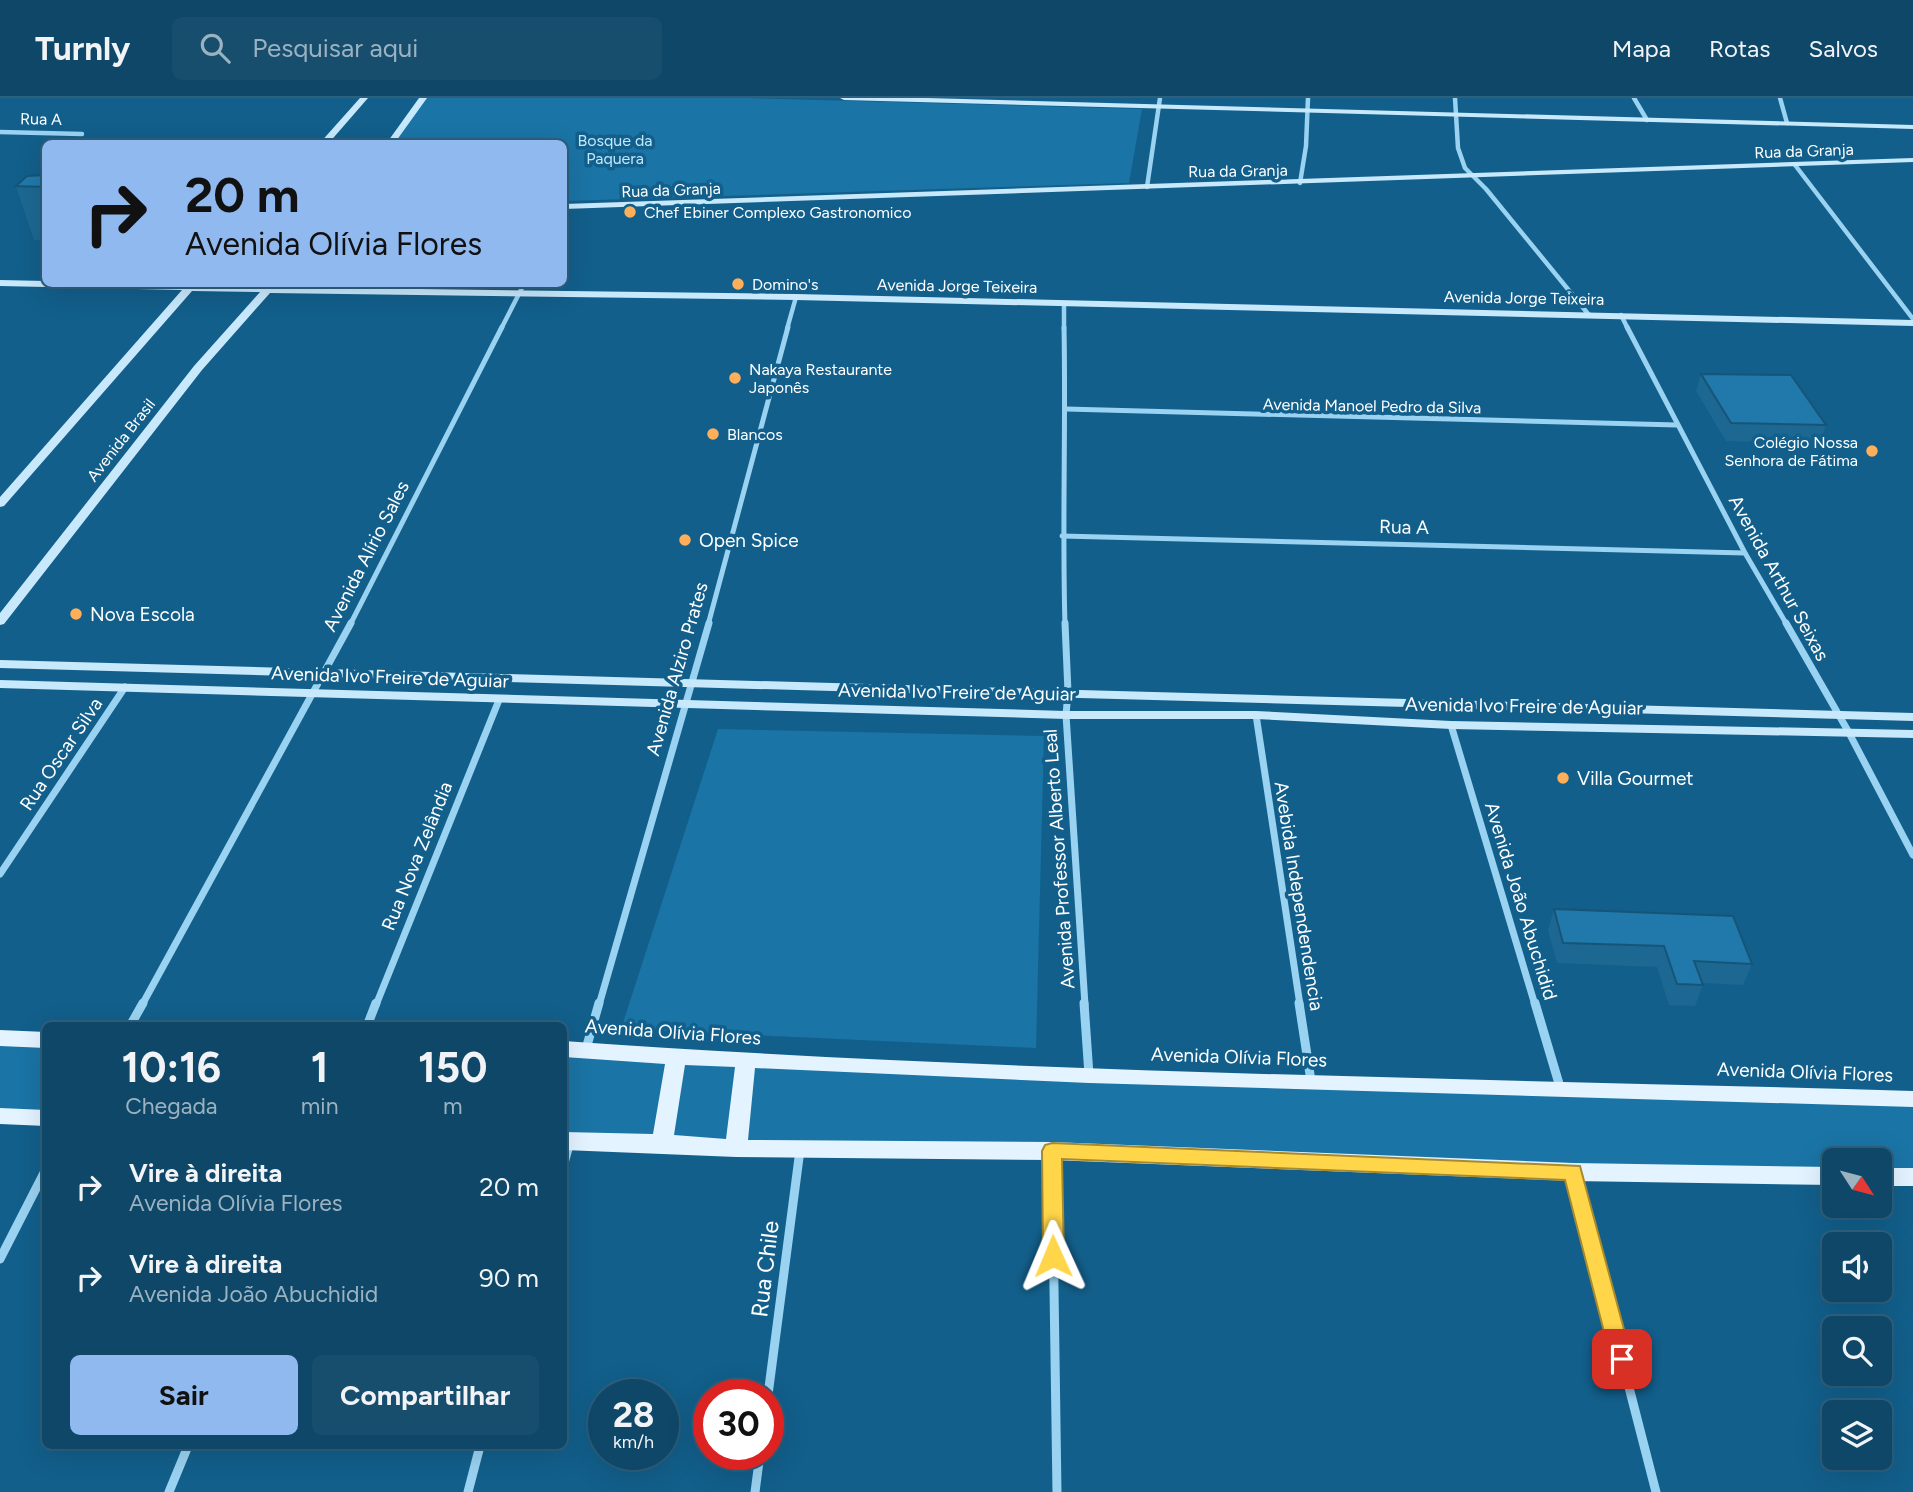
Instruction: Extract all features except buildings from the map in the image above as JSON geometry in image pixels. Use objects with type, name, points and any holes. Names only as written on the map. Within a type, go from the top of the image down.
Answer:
[{"type":"main road","points":[[0,1038],[42,1040]]},
{"type":"main road","name":"Avenida Olívia Flores","points":[[567,1049],[676,1057],[1089,1075],[1913,1099]]},
{"type":"main road","points":[[663,1143],[676,1057]]},
{"type":"main road","points":[[736,1148],[746,1060]]},
{"type":"main road","points":[[0,1116],[42,1118]]},
{"type":"main road","points":[[567,1141],[736,1148],[1052,1151],[1573,1172],[1822,1176]]},
{"type":"main road","points":[[1892,1177],[1913,1177]]},
{"type":"street","points":[[327,140],[364,98]]},
{"type":"street","points":[[393,140],[424,98]]},
{"type":"street","points":[[844,98],[1160,103],[1307,111],[1913,127]]},
{"type":"street","points":[[1300,183],[1306,146],[1308,98]]},
{"type":"street","points":[[1455,98],[1458,115],[1457,146],[1461,162],[1470,176],[1486,189],[1589,314]]},
{"type":"street","points":[[1634,98],[1647,120]]},
{"type":"street","points":[[1780,98],[1787,122]]},
{"type":"street","points":[[1147,187],[1160,103]]},
{"type":"street","name":"Rua A","points":[[0,132],[82,134]]},
{"type":"street","name":"Rua da Granja","points":[[567,207],[1913,160]]},
{"type":"street","points":[[1795,164],[1913,321]]},
{"type":"street","name":"Avenida Jorge Teixeira","points":[[0,283],[42,283]]},
{"type":"street","points":[[0,504],[190,287]]},
{"type":"street","name":"Avenida Brasil","points":[[0,621],[198,368],[270,287]]},
{"type":"street","name":"Avenida Jorge Teixeira","points":[[299,287],[519,295],[796,297],[1913,321]]},
{"type":"street","name":"Avenida Alírio Sales","points":[[132,1022],[327,671],[523,287]]},
{"type":"street","name":"Avenida Alziro Prates","points":[[586,1049],[693,682],[796,297]]},
{"type":"street","name":"Avenida Professor Alberto Leal","points":[[1064,304],[1066,409],[1062,536],[1068,692],[1066,715],[1089,1075]]},
{"type":"street","name":"Avenida Arthur Seixas","points":[[1620,315],[1745,553],[1848,731],[1913,855]]},
{"type":"street","name":"Avenida Manoel Pedro da Silva","points":[[1066,409],[1677,425]]},
{"type":"street","name":"Rua A","points":[[1062,536],[1745,553]]},
{"type":"street","name":"Avenida Ivo Freire de Aguiar","points":[[0,664],[1913,717]]},
{"type":"street","name":"Avenida Ivo Freire de Aguiar","points":[[0,684],[1066,715],[1256,715],[1451,725],[1913,734]]},
{"type":"street","name":"Rua Oscar Silva","points":[[0,874],[125,687]]},
{"type":"street","name":"Rua Nova Zelândia","points":[[369,1022],[499,700]]},
{"type":"street","name":"Avebida Independendencia","points":[[1256,715],[1311,1082]]},
{"type":"street","name":"Avenida João Abuchidid","points":[[1451,725],[1560,1087]]},
{"type":"street","name":"Rua Chile","points":[[770,1379],[800,1149]]},
{"type":"street","points":[[1052,1151],[1057,1492]]},
{"type":"street","points":[[1573,1172],[1656,1492]]},
{"type":"street","points":[[0,1259],[42,1177]]},
{"type":"street","points":[[169,1492],[187,1449]]},
{"type":"street","points":[[468,1492],[479,1449]]},
{"type":"street","points":[[755,1492],[758,1470]]},
{"type":"green space","name":"Bosque da Paquera","points":[[425,98],[746,98],[1142,109],[1129,183],[567,201],[567,140],[395,140]]},
{"type":"green space","points":[[718,729],[1044,736],[1036,1048],[621,1029]]},
{"type":"green space","points":[[0,1033],[42,1035],[42,1118],[0,1117]]},
{"type":"green space","points":[[567,1054],[1913,1103],[1913,1178],[1892,1177],[1892,1148],[1822,1148],[1822,1175],[567,1135]]},
{"type":"place","name":"Chef Ebiner Complexo Gastronomico","points":[[630,212]]},
{"type":"place","name":"Domino's","points":[[738,284]]},
{"type":"place","name":"Nakaya Restaurante Japonês","points":[[735,378]]},
{"type":"place","name":"Blancos","points":[[713,434]]},
{"type":"place","name":"Colégio Nossa Senhora de Fátima","points":[[1872,451]]},
{"type":"place","name":"Open Spice","points":[[685,540]]},
{"type":"place","name":"Nova Escola","points":[[76,614]]},
{"type":"place","name":"Villa Gourmet","points":[[1563,778]]},
{"type":"route","points":[[1053,1256],[1052,1151],[1573,1172],[1622,1359]]}]
